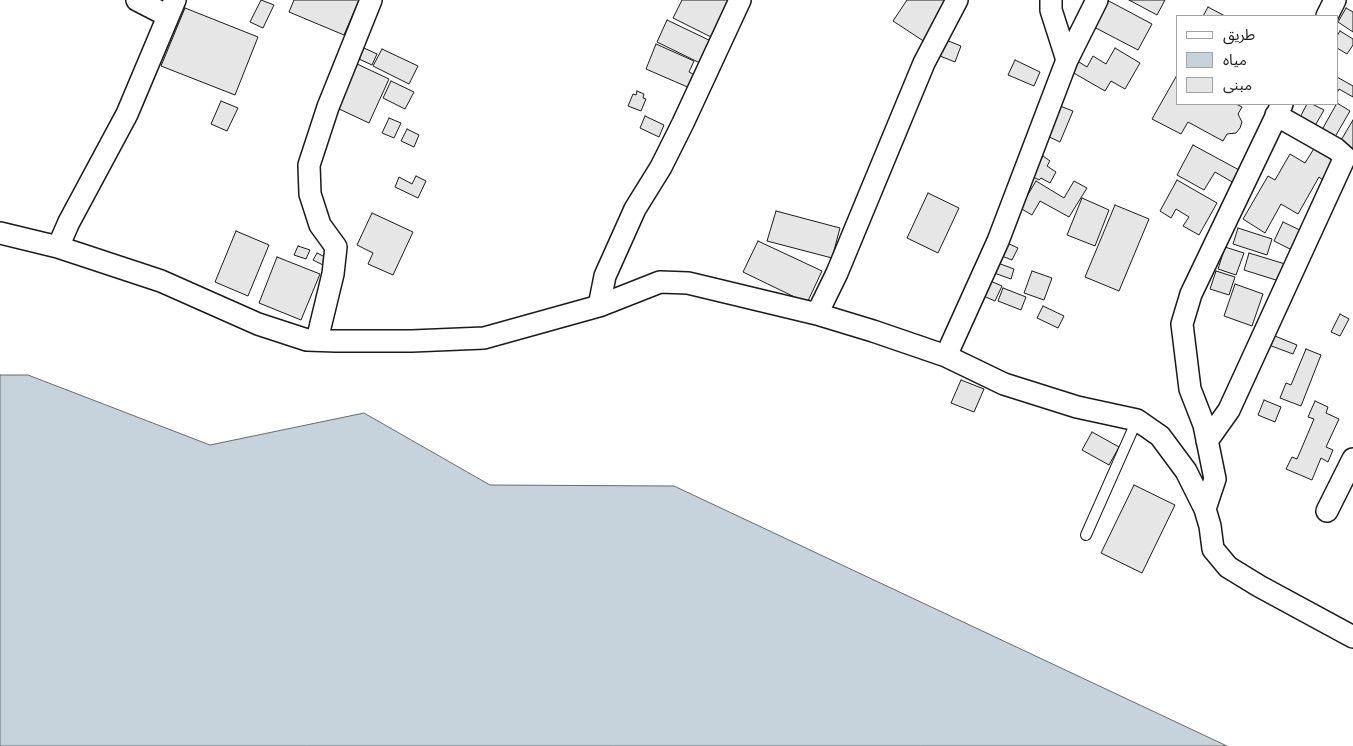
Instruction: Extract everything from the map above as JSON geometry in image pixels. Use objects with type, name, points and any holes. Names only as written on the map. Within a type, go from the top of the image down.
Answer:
[{"type":"street","points":[[58,247],[69,222],[127,114],[171,8],[137,0]]},
{"type":"street","points":[[317,340],[333,274],[336,247],[320,225],[310,194],[309,165],[328,107],[371,0]]},
{"type":"street","points":[[599,306],[605,276],[635,208],[661,167],[679,132],[740,0]]},
{"type":"street","points":[[817,314],[924,63],[957,0]]},
{"type":"street","points":[[1051,0],[1051,10],[1067,60]]},
{"type":"street","points":[[946,356],[998,241],[1067,60],[1097,0]]},
{"type":"street","points":[[1328,15],[1335,0]]},
{"type":"street","points":[[1205,509],[1215,479],[1207,441],[1204,425],[1190,390],[1182,324],[1191,294],[1279,109],[1345,157],[1229,410],[1207,441]]},
{"type":"street","points":[[0,233],[58,247],[161,281],[258,324],[307,340],[412,341],[484,338],[599,306],[660,282],[688,283],[817,314],[874,331],[946,356],[1004,384],[1077,407],[1137,420],[1160,436],[1186,471],[1205,509],[1210,526],[1213,549],[1228,567],[1353,637]]},
{"type":"street","points":[[1327,511],[1353,459]]},
{"type":"lane","points":[[1086,535],[1137,420]]},
{"type":"water","points":[[0,375],[28,375],[210,445],[364,413],[490,485],[674,486],[1227,746],[0,746]]},
{"type":"building","points":[[261,0],[274,5],[263,28],[250,22]]},
{"type":"building","points":[[294,0],[359,0],[344,35],[289,12]]},
{"type":"building","points":[[682,0],[732,0],[713,38],[673,18]]},
{"type":"building","points":[[907,0],[948,0],[925,42],[893,21]]},
{"type":"building","points":[[1107,0],[1152,24],[1138,50],[1092,26]]},
{"type":"building","points":[[1129,0],[1165,0],[1157,15]]},
{"type":"building","points":[[1208,7],[1223,15],[1204,15]]},
{"type":"building","points":[[185,8],[258,37],[235,95],[161,66]]},
{"type":"building","points":[[1346,8],[1353,12],[1353,32],[1338,22]]},
{"type":"building","points":[[667,20],[713,42],[702,64],[657,42]]},
{"type":"building","points":[[1340,31],[1353,39],[1353,45],[1347,54],[1338,49],[1338,34]]},
{"type":"building","points":[[946,40],[961,46],[955,62],[940,56]]},
{"type":"building","points":[[656,44],[694,61],[689,72],[697,76],[692,89],[646,69]]},
{"type":"building","points":[[364,48],[377,54],[372,65],[359,59]]},
{"type":"building","points":[[1115,48],[1140,63],[1125,89],[1111,81],[1105,91],[1072,72],[1079,62],[1087,67],[1093,56],[1106,64]]},
{"type":"building","points":[[382,49],[418,66],[409,84],[373,66]]},
{"type":"building","points":[[1015,60],[1040,72],[1034,86],[1008,75]]},
{"type":"building","points":[[355,63],[389,79],[369,123],[335,107]]},
{"type":"building","points":[[1176,77],[1176,105],[1238,105],[1242,107],[1238,114],[1242,122],[1240,128],[1236,133],[1227,134],[1223,141],[1188,122],[1181,134],[1152,119]]},
{"type":"building","points":[[1338,78],[1353,86],[1353,97],[1339,89],[1338,91]]},
{"type":"building","points":[[391,81],[414,92],[405,109],[383,98]]},
{"type":"building","points":[[637,91],[644,94],[643,98],[646,99],[641,111],[628,106],[633,94],[636,95]]},
{"type":"building","points":[[221,101],[238,108],[227,131],[211,124]]},
{"type":"building","points":[[1338,104],[1350,111],[1332,142],[1319,135],[1336,105]]},
{"type":"building","points":[[1306,105],[1314,105],[1324,110],[1312,131],[1297,123]]},
{"type":"building","points":[[1060,106],[1073,111],[1060,142],[1047,136]]},
{"type":"building","points":[[645,116],[664,125],[659,137],[640,128]]},
{"type":"building","points":[[389,118],[401,123],[394,138],[382,133]]},
{"type":"building","points":[[1353,120],[1353,156],[1337,147]]},
{"type":"building","points":[[407,129],[419,135],[414,147],[401,141]]},
{"type":"building","points":[[1193,145],[1241,171],[1234,183],[1215,172],[1204,190],[1177,175]]},
{"type":"building","points":[[1315,147],[1337,159],[1324,181],[1319,177],[1298,214],[1281,204],[1265,233],[1243,219],[1268,176],[1275,180],[1290,154],[1305,163]]},
{"type":"building","points":[[1043,156],[1050,161],[1047,166],[1056,172],[1050,183],[1041,178],[1039,180],[1031,176]]},
{"type":"building","points":[[416,176],[426,181],[418,198],[395,187],[399,177],[412,184]]},
{"type":"building","points":[[1177,180],[1217,203],[1199,235],[1183,226],[1189,217],[1176,209],[1171,218],[1160,211]]},
{"type":"building","points":[[1036,181],[1064,198],[1074,181],[1087,188],[1069,217],[1040,201],[1032,215],[1020,208]]},
{"type":"building","points":[[928,193],[959,208],[938,253],[907,238]]},
{"type":"building","points":[[1082,198],[1109,210],[1095,246],[1067,235]]},
{"type":"building","points":[[1115,205],[1149,219],[1119,291],[1085,277]]},
{"type":"building","points":[[776,211],[840,228],[832,258],[767,241]]},
{"type":"building","points":[[372,213],[413,232],[393,275],[368,264],[373,253],[357,245]]},
{"type":"building","points":[[1283,222],[1304,232],[1294,251],[1274,241]]},
{"type":"building","points":[[1238,228],[1272,239],[1267,255],[1233,244]]},
{"type":"building","points":[[236,231],[269,245],[248,296],[215,282]]},
{"type":"building","points":[[758,241],[822,271],[807,303],[743,272]]},
{"type":"building","points":[[1005,242],[1018,248],[1012,260],[999,255]]},
{"type":"building","points":[[298,246],[310,250],[306,259],[294,255]]},
{"type":"building","points":[[1225,247],[1244,253],[1236,275],[1218,269]]},
{"type":"building","points":[[317,253],[327,258],[323,265],[313,260]]},
{"type":"building","points":[[1249,253],[1285,264],[1279,281],[1244,270]]},
{"type":"building","points":[[277,257],[320,274],[301,320],[259,303]]},
{"type":"building","points":[[998,263],[1014,269],[1011,279],[994,273]]},
{"type":"building","points":[[1032,271],[1052,278],[1044,300],[1024,293]]},
{"type":"building","points":[[1216,271],[1235,277],[1229,295],[1210,289]]},
{"type":"building","points":[[988,280],[1002,286],[995,301],[981,295]]},
{"type":"building","points":[[1235,284],[1263,294],[1252,326],[1224,316]]},
{"type":"building","points":[[1003,288],[1026,297],[1021,310],[998,301]]},
{"type":"building","points":[[1043,306],[1064,316],[1058,328],[1037,318]]},
{"type":"building","points":[[1340,314],[1349,319],[1340,336],[1331,332]]},
{"type":"building","points":[[1270,334],[1297,345],[1293,354],[1266,344]]},
{"type":"building","points":[[1306,349],[1321,355],[1301,406],[1280,398],[1286,383],[1291,385]]},
{"type":"building","points":[[961,380],[984,389],[974,412],[951,403]]},
{"type":"building","points":[[1264,400],[1281,407],[1275,422],[1258,415]]},
{"type":"building","points":[[1315,401],[1328,407],[1326,413],[1339,419],[1326,447],[1333,450],[1328,462],[1321,458],[1312,480],[1286,469],[1292,457],[1297,459],[1314,419],[1308,417]]},
{"type":"building","points":[[1092,432],[1119,447],[1109,465],[1082,450]]},
{"type":"building","points":[[1134,485],[1175,505],[1142,573],[1101,553]]}]
